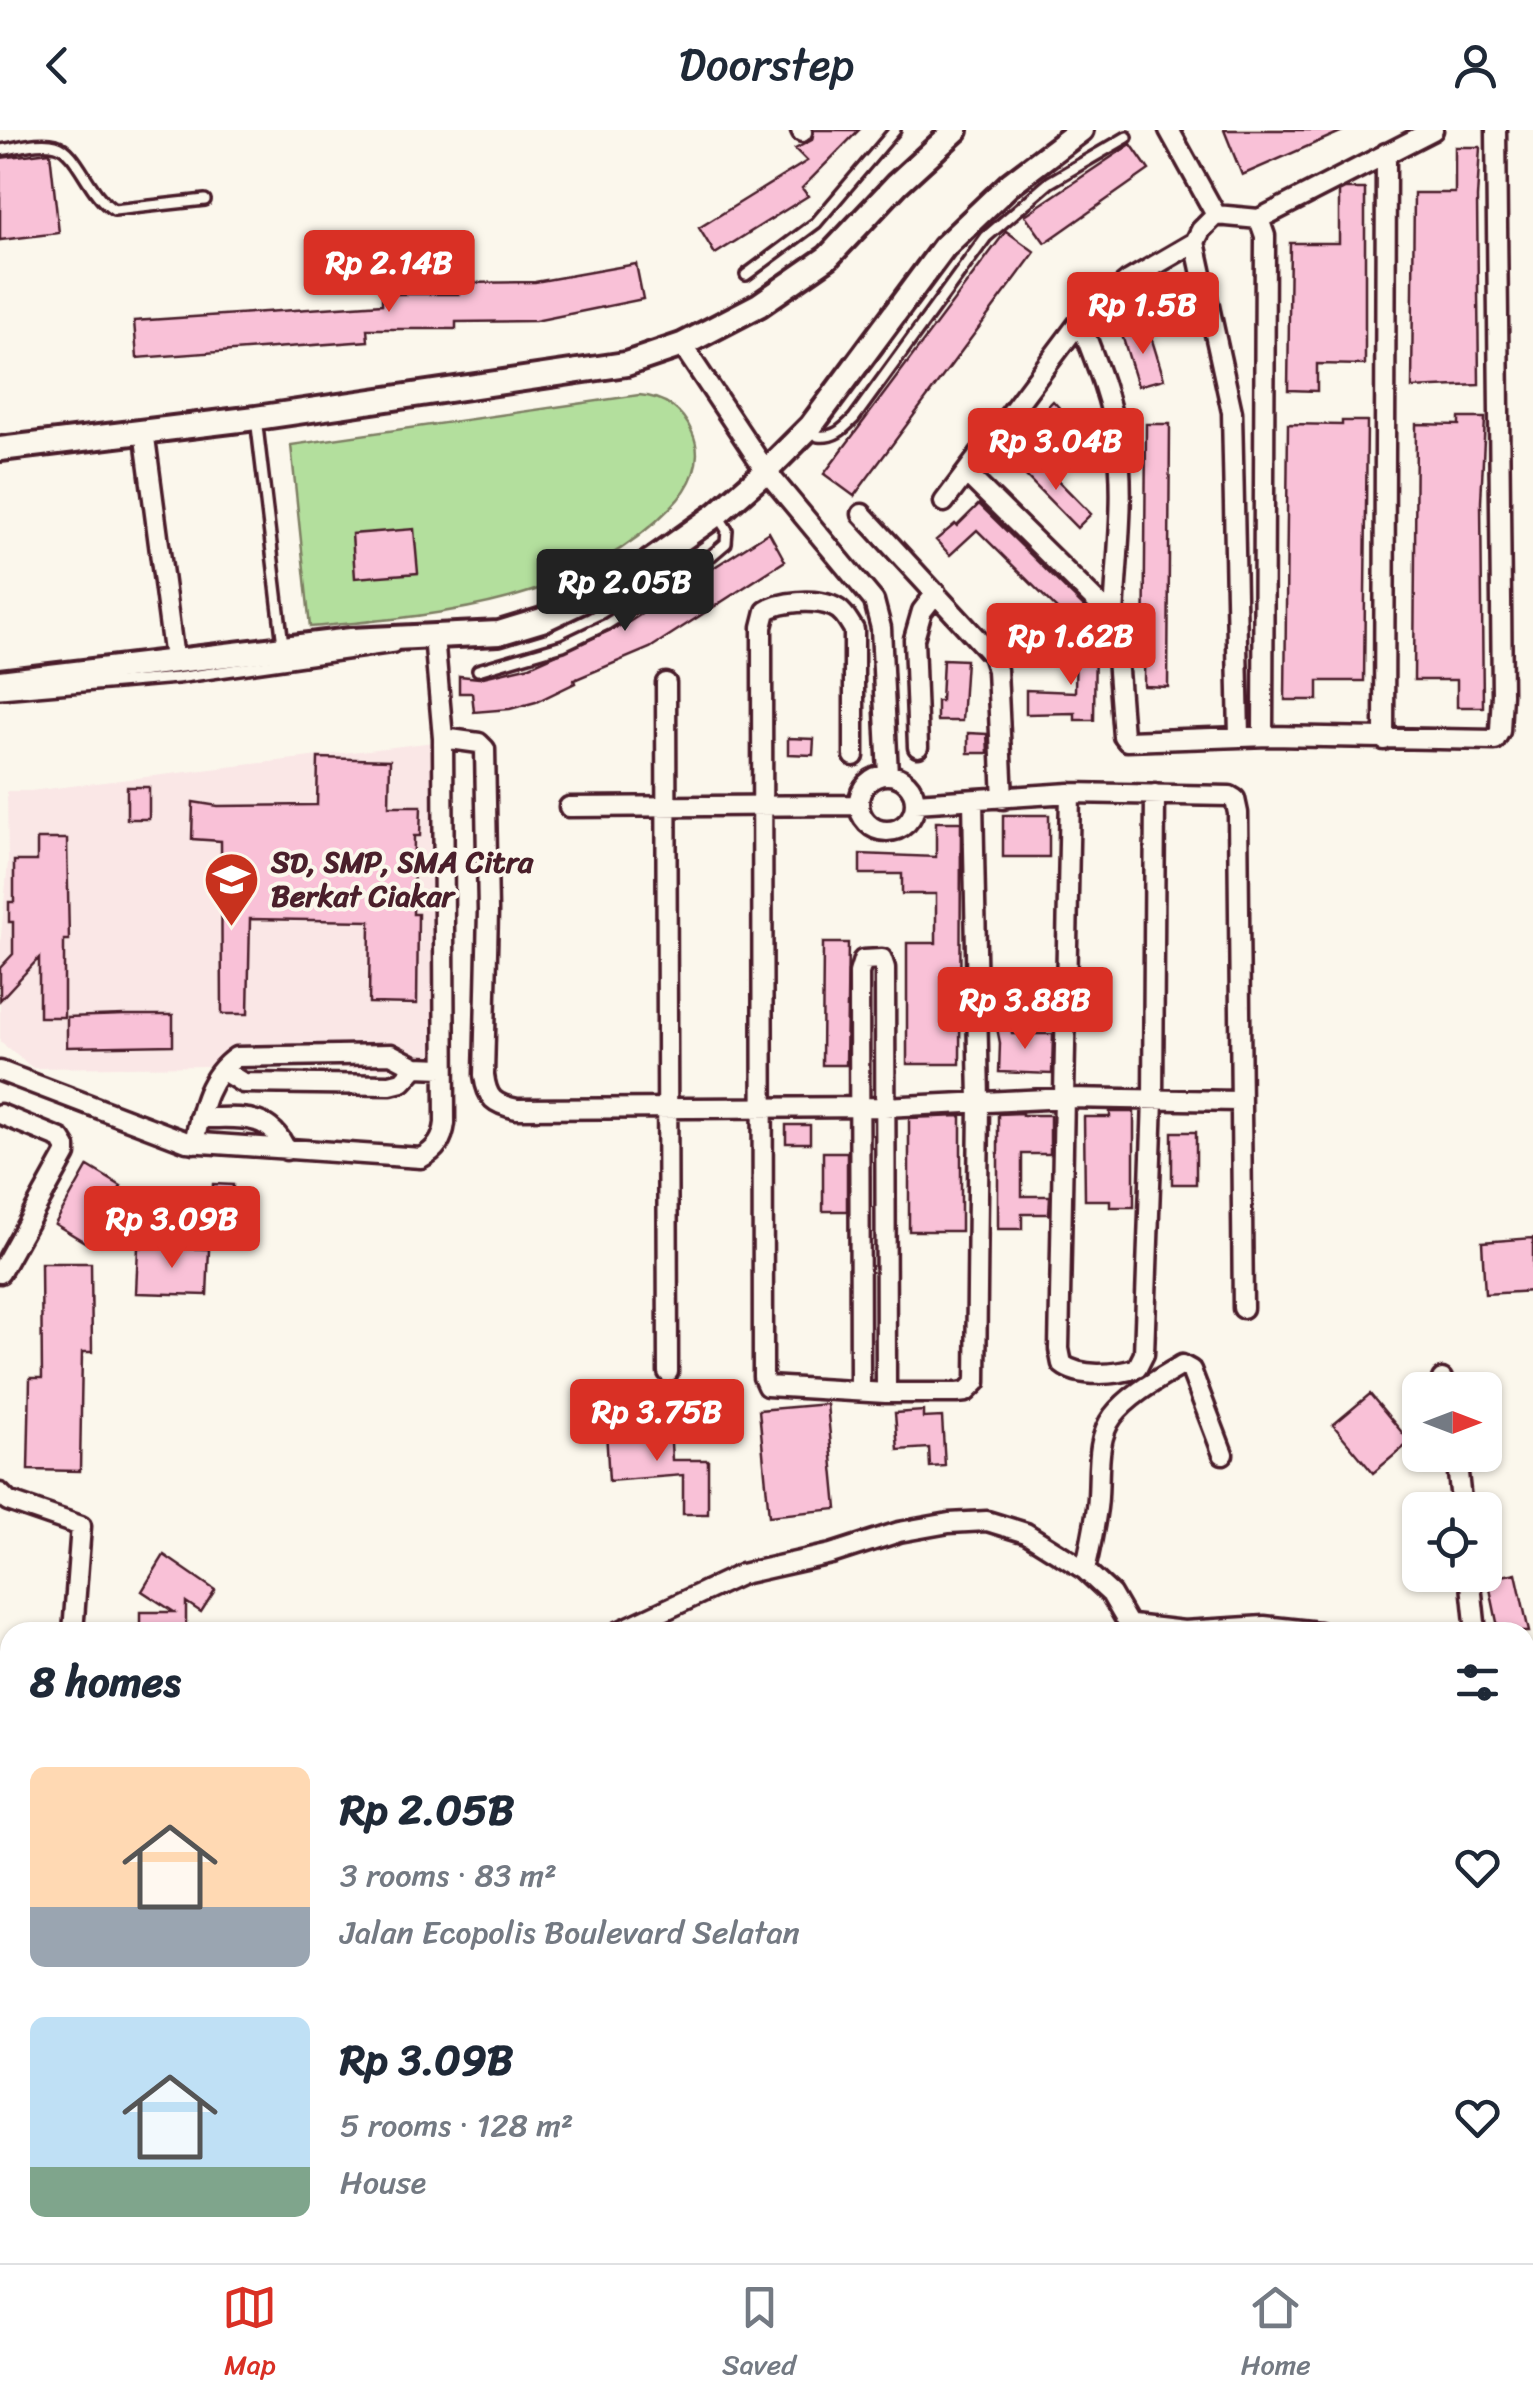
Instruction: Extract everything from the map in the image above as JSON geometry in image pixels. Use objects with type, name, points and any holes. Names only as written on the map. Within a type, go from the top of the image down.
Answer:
[{"type":"street","points":[[0,448],[256,418],[626,364],[682,344],[759,304],[828,257],[896,184],[956,130]]},
{"type":"street","points":[[0,682],[175,661],[282,643],[499,633],[542,620],[637,571],[717,514],[766,471],[811,426],[944,247],[1010,184],[1082,130]]},
{"type":"street","points":[[1169,130],[1216,215]]},
{"type":"street","points":[[1216,215],[1259,219],[1433,130]]},
{"type":"street","points":[[1080,322],[1106,389],[1118,448],[1114,619],[1124,739],[1263,736],[1491,742],[1500,731],[1496,130]]},
{"type":"street","points":[[1384,740],[1386,153]]},
{"type":"street","points":[[944,502],[1080,322],[1128,281],[1195,242],[1216,215]]},
{"type":"street","points":[[1259,219],[1265,236],[1263,736]]},
{"type":"street","points":[[1195,242],[1232,412],[1239,737]]},
{"type":"street","points":[[682,344],[766,471],[874,601],[881,628],[888,775]]},
{"type":"street","points":[[1232,412],[1264,414]]},
{"type":"street","points":[[144,430],[175,661]]},
{"type":"street","points":[[967,474],[1114,619]]},
{"type":"street","points":[[862,514],[986,646],[996,664],[1003,799]]},
{"type":"street","points":[[918,747],[914,639],[922,612],[936,593]]},
{"type":"street","points":[[854,756],[854,630],[845,614],[830,605],[778,603],[766,611],[762,627],[761,1108],[767,1386],[958,1393],[966,1392],[976,1382],[979,1101],[973,800]]},
{"type":"street","points":[[0,1070],[194,1143],[421,1158],[432,1152],[444,1133],[443,738],[434,636]]},
{"type":"street","points":[[666,683],[668,1372]]},
{"type":"street","points":[[443,738],[479,743],[485,749],[486,1092],[498,1104],[518,1109],[884,1107],[1067,1098],[1238,1102]]},
{"type":"street","points":[[888,775],[907,784],[915,802],[908,820],[892,830],[883,830],[866,822],[859,805],[860,795],[870,780],[888,775]]},
{"type":"street","points":[[915,802],[1070,793],[1156,794],[1230,796],[1238,806],[1243,1308]]},
{"type":"street","points":[[1070,793],[1060,1349],[1062,1364],[1076,1372],[1128,1371],[1137,1368],[1144,1354],[1153,1100],[1156,794]]},
{"type":"street","points":[[570,807],[859,805]]},
{"type":"street","points":[[860,1391],[859,973],[865,959],[885,962],[886,1393]]},
{"type":"street","points":[[194,1143],[214,1078],[236,1057],[391,1054],[416,1067],[443,1068]]},
{"type":"street","points":[[222,1070],[243,1083],[390,1085],[402,1082],[416,1067]]},
{"type":"street","points":[[0,1114],[61,1139],[66,1154],[0,1273]]},
{"type":"street","points":[[199,1118],[261,1122],[279,1135],[286,1150]]},
{"type":"street","points":[[1085,1570],[1097,1509],[1105,1430],[1122,1406],[1152,1382],[1187,1366],[1192,1370],[1222,1454]]},
{"type":"street","points":[[0,1493],[8,1500],[81,1526],[74,1622]]},
{"type":"street","points":[[639,1622],[742,1574],[831,1554],[899,1532],[948,1523],[1000,1524],[1026,1533],[1085,1570],[1111,1594],[1128,1622]]},
{"type":"street","points":[[1472,1592],[1475,1622]]},
{"type":"lane","points":[[746,276],[816,223],[895,130]]},
{"type":"lane","points":[[811,426],[818,436],[838,433],[854,418],[986,238],[1050,182],[1127,137]]},
{"type":"lane","points":[[0,150],[58,145],[68,151],[97,196],[114,210],[205,200]]},
{"type":"lane","points":[[256,418],[282,643]]},
{"type":"lane","points":[[478,670],[564,645],[607,624],[699,566],[726,543],[727,530],[717,514]]},
{"type":"lane","points":[[0,693],[175,661],[391,649],[404,640]]},
{"type":"shaded area","name":"SD, SMP, SMA Citra Berkat Ciakar","points":[[434,742],[433,1070],[33,1068],[0,1042],[7,791]]},
{"type":"green space","points":[[639,395],[656,398],[677,411],[692,432],[697,453],[694,473],[684,491],[633,540],[592,566],[503,600],[407,617],[310,627],[291,445]]},
{"type":"building","points":[[814,130],[859,130],[802,188],[808,196],[715,254],[699,228],[807,161],[795,149],[812,140]]},
{"type":"building","points":[[1224,130],[1345,130],[1242,175]]},
{"type":"building","points":[[1131,144],[1149,170],[1045,243],[1025,215]]},
{"type":"building","points":[[1455,147],[1480,147],[1479,385],[1412,388],[1414,193],[1455,193]]},
{"type":"building","points":[[50,152],[59,233],[0,240],[0,158]]},
{"type":"building","points":[[1365,189],[1365,365],[1317,364],[1317,391],[1288,390],[1290,243],[1339,243],[1339,192]]},
{"type":"building","points":[[1006,231],[1035,252],[854,496],[824,474]]},
{"type":"building","points":[[636,264],[643,299],[535,321],[456,322],[456,329],[367,329],[368,341],[137,358],[134,321],[382,304],[382,294],[460,294],[460,283],[535,282]]},
{"type":"building","points":[[1148,327],[1164,379],[1138,386],[1122,335]]},
{"type":"building","points":[[1053,401],[1087,438],[1071,452],[1038,416]]},
{"type":"building","points":[[1459,418],[1485,418],[1481,502],[1483,707],[1457,707],[1457,680],[1414,680],[1416,424],[1459,425]]},
{"type":"building","points":[[1342,421],[1367,421],[1364,681],[1318,681],[1318,700],[1285,700],[1288,424],[1342,425]]},
{"type":"building","points":[[1146,424],[1170,424],[1168,687],[1144,686]]},
{"type":"building","points":[[1036,458],[1091,514],[1077,528],[1022,472]]},
{"type":"building","points":[[979,504],[1089,612],[1075,627],[977,530],[950,555],[936,540]]},
{"type":"building","points":[[414,529],[418,573],[355,578],[352,534]]},
{"type":"building","points":[[769,532],[785,561],[650,648],[574,680],[575,683],[536,702],[510,709],[474,712],[472,693],[459,693],[459,676],[479,678],[530,666],[629,622]]},
{"type":"building","points":[[1076,637],[1095,637],[1094,720],[1075,720],[1075,713],[1026,714],[1026,690],[1075,692]]},
{"type":"building","points":[[943,659],[966,660],[962,721],[937,721]]},
{"type":"building","points":[[968,733],[987,734],[988,753],[968,753]]},
{"type":"building","points":[[788,738],[814,739],[813,755],[788,754]]},
{"type":"building","points":[[318,758],[390,760],[389,806],[421,806],[420,836],[414,836],[417,1004],[369,1003],[370,921],[250,919],[248,1014],[222,1014],[221,841],[192,839],[193,802],[218,806],[317,805]]},
{"type":"building","points":[[127,787],[149,787],[149,819],[127,819]]},
{"type":"building","points":[[1003,815],[1049,815],[1049,857],[1003,857]]},
{"type":"building","points":[[936,822],[961,822],[960,1064],[907,1064],[907,943],[936,943],[936,894],[902,894],[902,874],[860,874],[860,854],[936,857]]},
{"type":"building","points":[[37,839],[67,839],[69,940],[64,940],[64,1017],[39,1017],[39,958],[0,1000],[0,968],[13,954],[9,902],[14,902],[14,861],[37,861]]},
{"type":"building","points":[[823,943],[848,943],[846,1065],[822,1065]]},
{"type":"building","points":[[173,1015],[173,1045],[67,1047],[67,1017]]},
{"type":"building","points":[[1011,1022],[1012,1034],[1053,1034],[1052,1074],[999,1072],[996,1023]]},
{"type":"building","points":[[1110,1112],[1134,1112],[1134,1207],[1110,1207],[1110,1200],[1085,1200],[1084,1117],[1110,1117]]},
{"type":"building","points":[[998,1114],[1050,1115],[1050,1154],[1022,1154],[1022,1196],[1050,1196],[1049,1214],[1022,1214],[1022,1229],[998,1229]]},
{"type":"building","points":[[961,1116],[961,1231],[909,1231],[909,1118]]},
{"type":"building","points":[[786,1125],[810,1125],[810,1143],[786,1143]]},
{"type":"building","points":[[1172,1132],[1196,1132],[1196,1184],[1172,1184]]},
{"type":"building","points":[[823,1152],[847,1152],[847,1211],[823,1211]]},
{"type":"building","points":[[88,1166],[121,1186],[88,1244],[55,1224]]},
{"type":"building","points":[[213,1184],[233,1185],[232,1215],[212,1215]]},
{"type":"building","points":[[1533,1238],[1533,1291],[1485,1294],[1482,1242]]},
{"type":"building","points":[[138,1247],[209,1249],[207,1295],[136,1293]]},
{"type":"building","points":[[41,1263],[91,1263],[92,1352],[82,1352],[80,1471],[28,1470],[30,1378],[42,1378]]},
{"type":"building","points":[[1370,1394],[1402,1432],[1402,1449],[1373,1473],[1333,1425]]},
{"type":"building","points":[[827,1404],[837,1509],[769,1516],[759,1410]]},
{"type":"building","points":[[923,1411],[923,1418],[942,1417],[945,1466],[930,1467],[929,1448],[898,1450],[895,1413]]},
{"type":"building","points":[[670,1427],[672,1460],[708,1460],[708,1514],[683,1514],[683,1475],[609,1481],[606,1431]]},
{"type":"building","points":[[164,1555],[215,1590],[201,1612],[186,1602],[186,1622],[140,1622],[140,1612],[174,1612],[142,1591]]},
{"type":"building","points":[[1516,1573],[1527,1622],[1497,1622],[1491,1592],[1502,1592],[1502,1576]]},
{"type":"place","name":"SD, SMP, SMA Citra Berkat Ciakar","points":[[232,928]]}]
